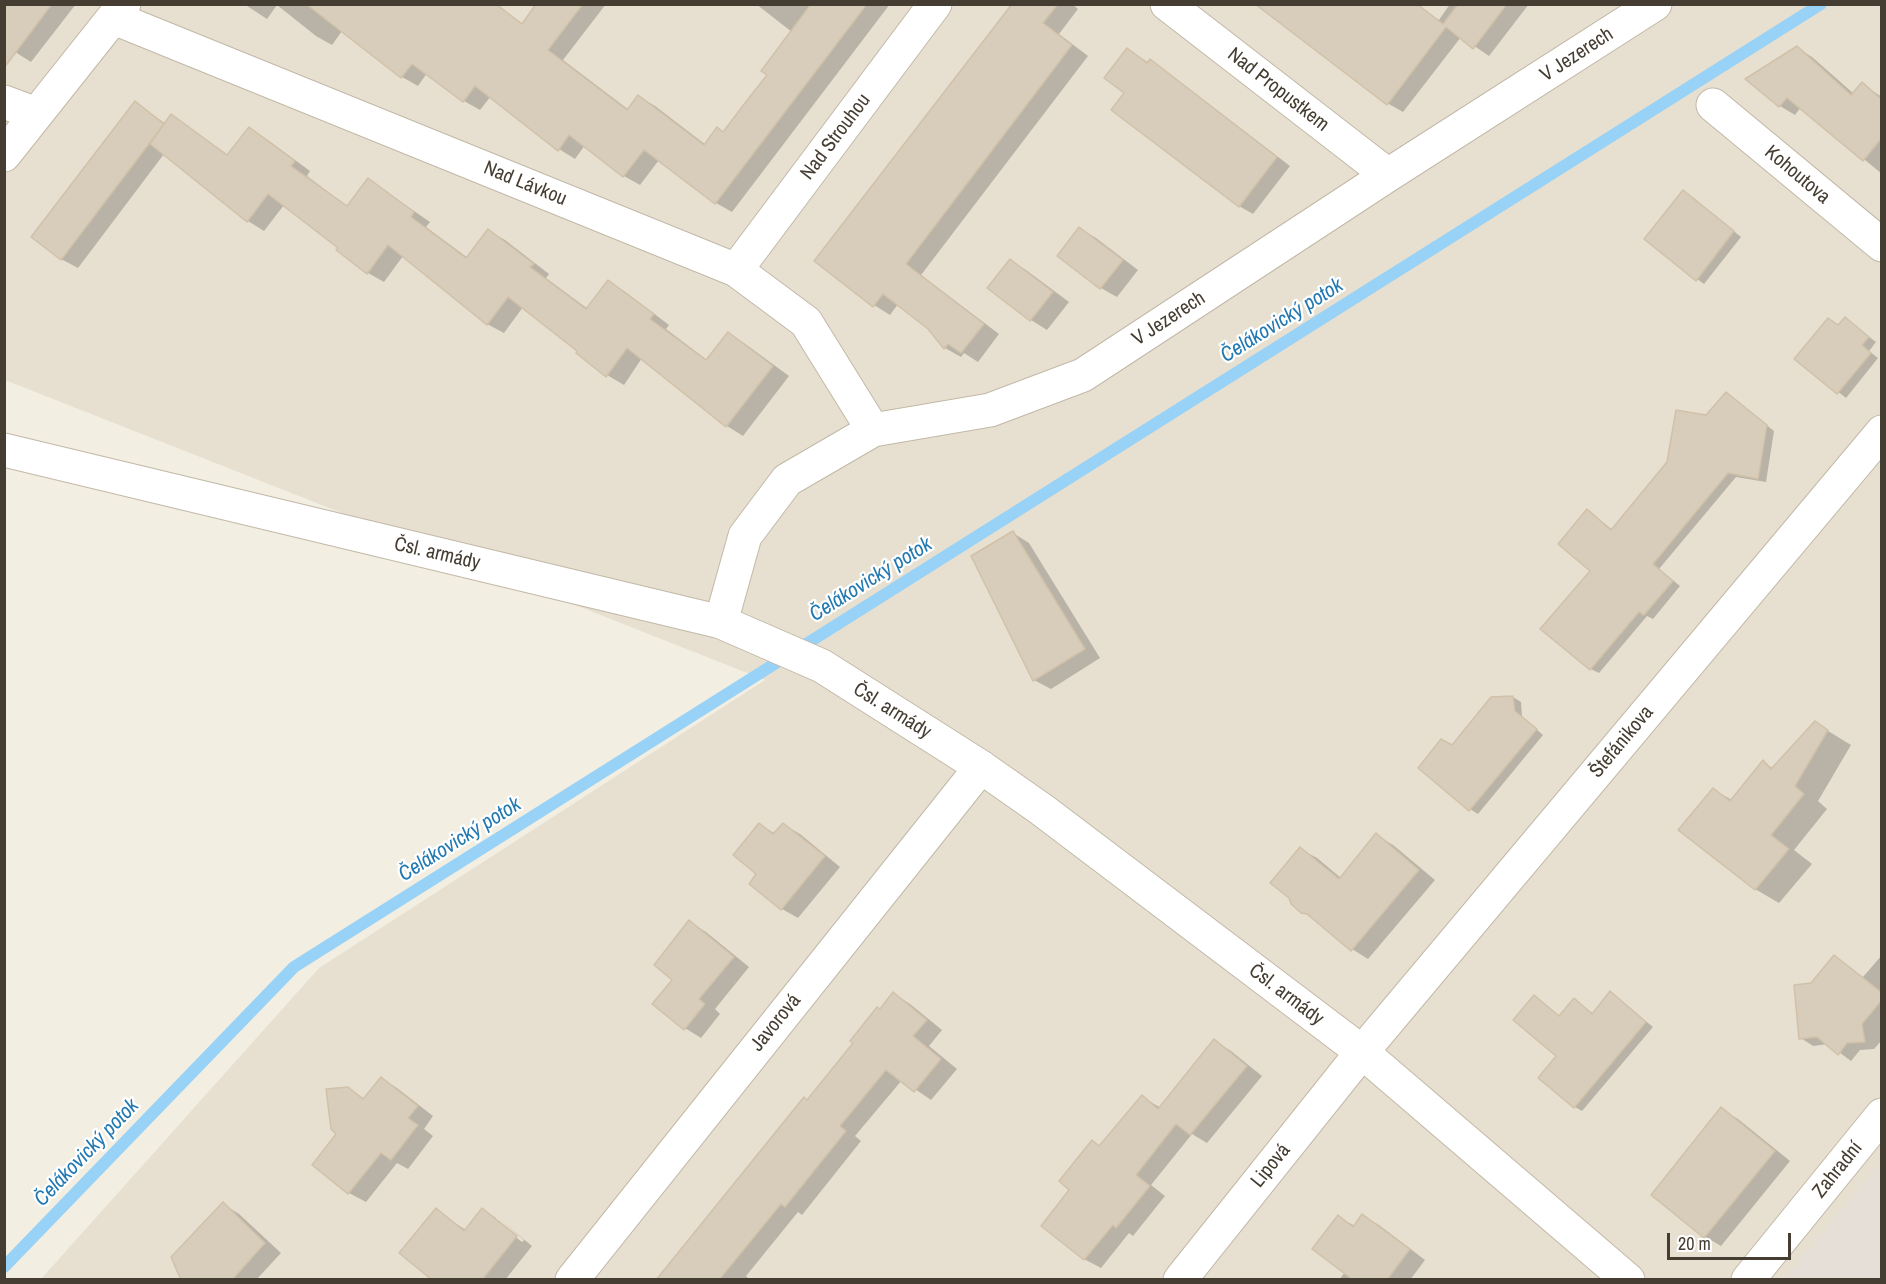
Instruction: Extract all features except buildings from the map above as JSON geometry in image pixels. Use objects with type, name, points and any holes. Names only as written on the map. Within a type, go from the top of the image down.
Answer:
[{"type":"street","name":"Nad Strouhou","points":[[736,270],[935,4]]},
{"type":"street","name":"Nad Propustkem","points":[[1167,4],[1388,175]]},
{"type":"street","name":"V Jezerech","points":[[722,622],[745,536],[787,480],[873,430],[990,410],[1083,375],[1388,175],[1655,4]]},
{"type":"street","name":"Nad Lávkou","points":[[119,11],[736,270],[806,322],[873,430]]},
{"type":"street","points":[[4,155],[119,11]]},
{"type":"street","points":[[4,102],[36,114]]},
{"type":"street","name":"Kohoutova","points":[[1713,105],[1881,245]]},
{"type":"street","name":"Štefánikova","points":[[1362,1052],[1881,432]]},
{"type":"street","name":"Čsl. armády","points":[[4,450],[722,622],[822,666],[1041,809],[1362,1052],[1628,1280]]},
{"type":"street","name":"Javorová","points":[[572,1280],[981,768]]},
{"type":"street","name":"Lipová","points":[[1180,1280],[1362,1052]]},
{"type":"street","name":"Zahradní","points":[[1749,1280],[1881,1116]]},
{"type":"shaded area","points":[[4,5],[1881,5],[1881,1279],[41,1279],[319,968],[765,680],[5,380]]},
{"type":"shaded area","points":[[1881,1163],[1881,1279],[1785,1279]]},
{"type":"waterway","name":"Čelákovický potok","points":[[4,1267],[294,967],[1821,4]]}]
